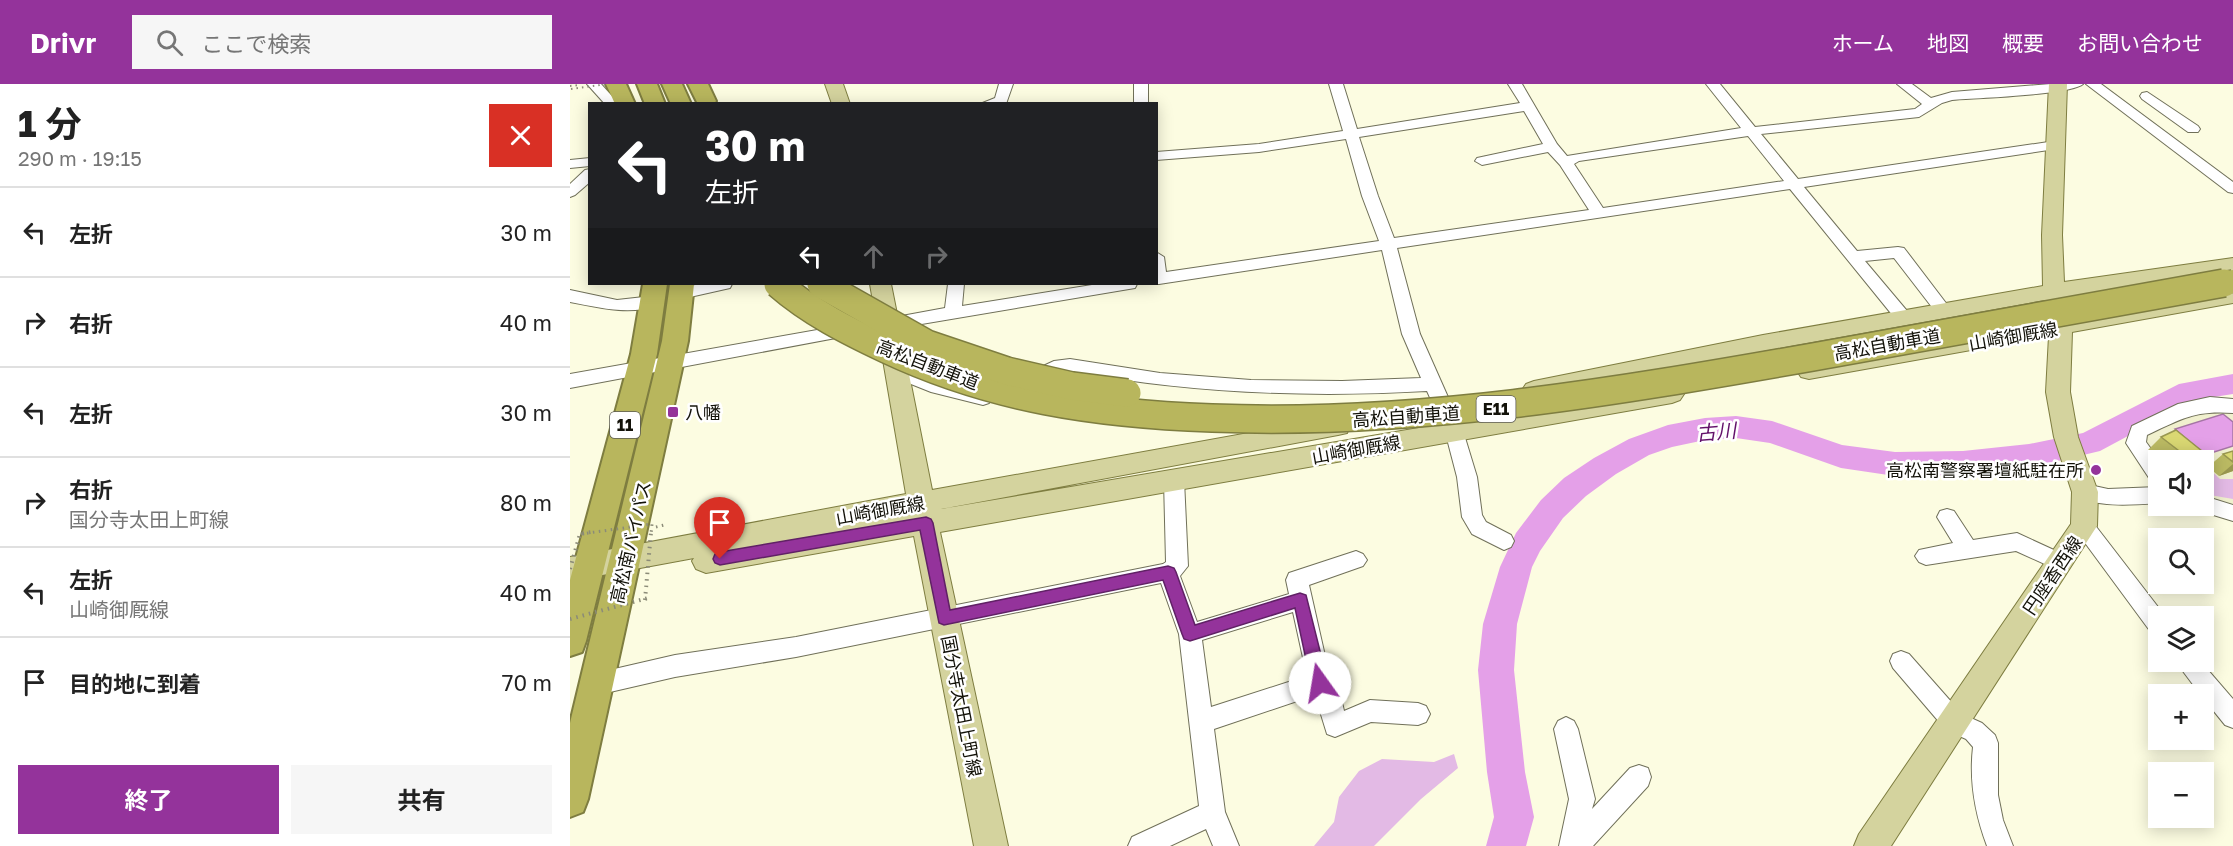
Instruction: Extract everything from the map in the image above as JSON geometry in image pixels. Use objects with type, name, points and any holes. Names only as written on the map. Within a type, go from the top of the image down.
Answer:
[{"type":"highway","points":[[616,84],[624,102]]},
{"type":"highway","points":[[637,84],[642,102]]},
{"type":"highway","points":[[647,84],[654,102]]},
{"type":"highway","points":[[670,84],[673,102]]},
{"type":"highway","points":[[670,84],[680,102]]},
{"type":"highway","name":"高松自動車道","points":[[824,285],[927,344],[1007,371],[1071,386],[1232,404],[1378,404],[1562,386],[2233,266]]},
{"type":"highway","name":"高松自動車道","points":[[779,285],[789,295],[841,327],[910,361],[980,385],[1052,404],[1129,413],[1293,422],[1383,419],[1488,410],[1566,399],[1774,365],[2233,281]]},
{"type":"highway","name":"高松南バイパス","points":[[570,799],[670,362],[682,288]]},
{"type":"highway","name":"高松南バイパス","points":[[570,641],[577,574],[640,368],[654,293]]},
{"type":"main road","points":[[834,84],[840,102]]},
{"type":"main road","name":"円座香西線","points":[[1871,846],[2084,526],[2085,492],[2070,449],[2058,392],[2061,327],[2054,291],[2052,234],[2055,145],[2064,85]]},
{"type":"main road","name":"山崎御厩線","points":[[577,574],[624,568],[923,513],[1763,343],[2054,291],[2233,266]]},
{"type":"main road","name":"国分寺太田上町線","points":[[880,285],[923,513],[991,846]]},
{"type":"main road","name":"山崎御厩線","points":[[923,513],[1173,480],[2233,296]]},
{"type":"street","points":[[594,84],[611,102]]},
{"type":"street","points":[[996,102],[1001,101],[1006,84]]},
{"type":"street","points":[[1141,84],[1141,102]]},
{"type":"street","points":[[1336,84],[1388,243],[1411,334],[1454,431],[1467,477],[1472,517],[1479,528],[1504,542]]},
{"type":"street","points":[[1515,84],[1551,146],[1566,163],[1598,212]]},
{"type":"street","points":[[1713,84],[1904,318]]},
{"type":"street","points":[[1904,84],[1932,105]]},
{"type":"street","points":[[2093,84],[2233,189]]},
{"type":"street","points":[[1566,163],[1575,158],[1727,134],[1919,113],[1937,100],[1952,96],[2064,85]]},
{"type":"street","points":[[2126,109],[2153,100],[2193,129]]},
{"type":"street","points":[[1158,156],[1258,148],[1529,106]]},
{"type":"street","points":[[1158,279],[2055,145]]},
{"type":"street","points":[[1482,161],[1532,152],[1551,146]]},
{"type":"street","points":[[570,164],[588,162]]},
{"type":"street","points":[[570,192],[588,174]]},
{"type":"street","points":[[1853,257],[1898,252],[1944,311]]},
{"type":"street","points":[[682,288],[714,285]]},
{"type":"street","points":[[953,312],[956,285]]},
{"type":"street","points":[[570,381],[888,323],[1123,285]]},
{"type":"street","points":[[570,296],[617,306],[654,293]]},
{"type":"street","points":[[897,371],[938,387],[983,398],[994,397],[1060,366],[1070,365],[1130,377],[1235,387],[1296,390],[1433,384]]},
{"type":"street","points":[[2148,460],[2136,443],[2139,431],[2185,409],[2210,404],[2233,406]]},
{"type":"street","points":[[597,684],[675,666],[944,618],[1168,572],[1177,566],[1173,480]]},
{"type":"street","points":[[2085,492],[2108,497],[2148,495]]},
{"type":"street","points":[[2214,507],[2233,513]]},
{"type":"street","points":[[1947,517],[1968,549]]},
{"type":"street","points":[[2084,526],[2148,611]]},
{"type":"street","points":[[1926,556],[2017,542],[2060,562]]},
{"type":"street","points":[[1356,560],[1297,579],[1320,683],[1328,693],[1335,726],[1370,711],[1418,714]]},
{"type":"street","points":[[1168,572],[1190,634],[1212,813],[1226,846]]},
{"type":"street","points":[[1190,634],[1300,600]]},
{"type":"street","points":[[1901,661],[1954,722],[1974,731],[1986,743],[1982,774],[1991,826],[2000,846]]},
{"type":"street","points":[[2195,672],[2233,717]]},
{"type":"street","points":[[1200,722],[1320,683]]},
{"type":"street","points":[[1566,729],[1582,799],[1574,846]]},
{"type":"street","points":[[1574,846],[1639,777]]},
{"type":"street","points":[[1141,846],[1212,813]]},
{"type":"path","points":[[571,87],[608,84]]},
{"type":"path","points":[[570,619],[646,599],[652,524],[580,534],[577,574]]},
{"type":"shaded area","points":[[2233,410],[2233,510],[2214,503],[2214,450],[2149,450],[2142,442],[2149,432],[2192,412]]},
{"type":"shaded area","points":[[2223,414],[2233,422],[2233,446],[2214,452],[2214,450],[2199,450],[2175,429]]},
{"type":"shaded area","points":[[2214,473],[2220,479],[2233,479],[2233,499],[2214,496]]},
{"type":"shaded area","points":[[1454,754],[1458,768],[1421,799],[1374,846],[1314,846],[1334,822],[1339,797],[1359,771],[1382,759],[1434,762]]},
{"type":"building","points":[[2176,430],[2201,450],[2178,450],[2161,437]]},
{"type":"building","points":[[2233,451],[2233,462],[2223,454]]},
{"type":"waterway","name":"古川","points":[[1506,846],[1514,817],[1506,772],[1496,670],[1500,624],[1516,567],[1527,543],[1552,509],[1575,487],[1605,466],[1639,447],[1668,436],[1705,429],[1736,427],[1772,432],[1841,456],[1895,464],[1963,463],[2029,456],[2090,443],[2189,391],[2233,384]]},
{"type":"place","name":"八幡","points":[[673,412]]},
{"type":"place","name":"高松南警察署壇紙駐在所","points":[[2096,470]]},
{"type":"route","points":[[720,559],[926,523],[944,618],[1168,572],[1190,634],[1300,600],[1320,683]]}]
